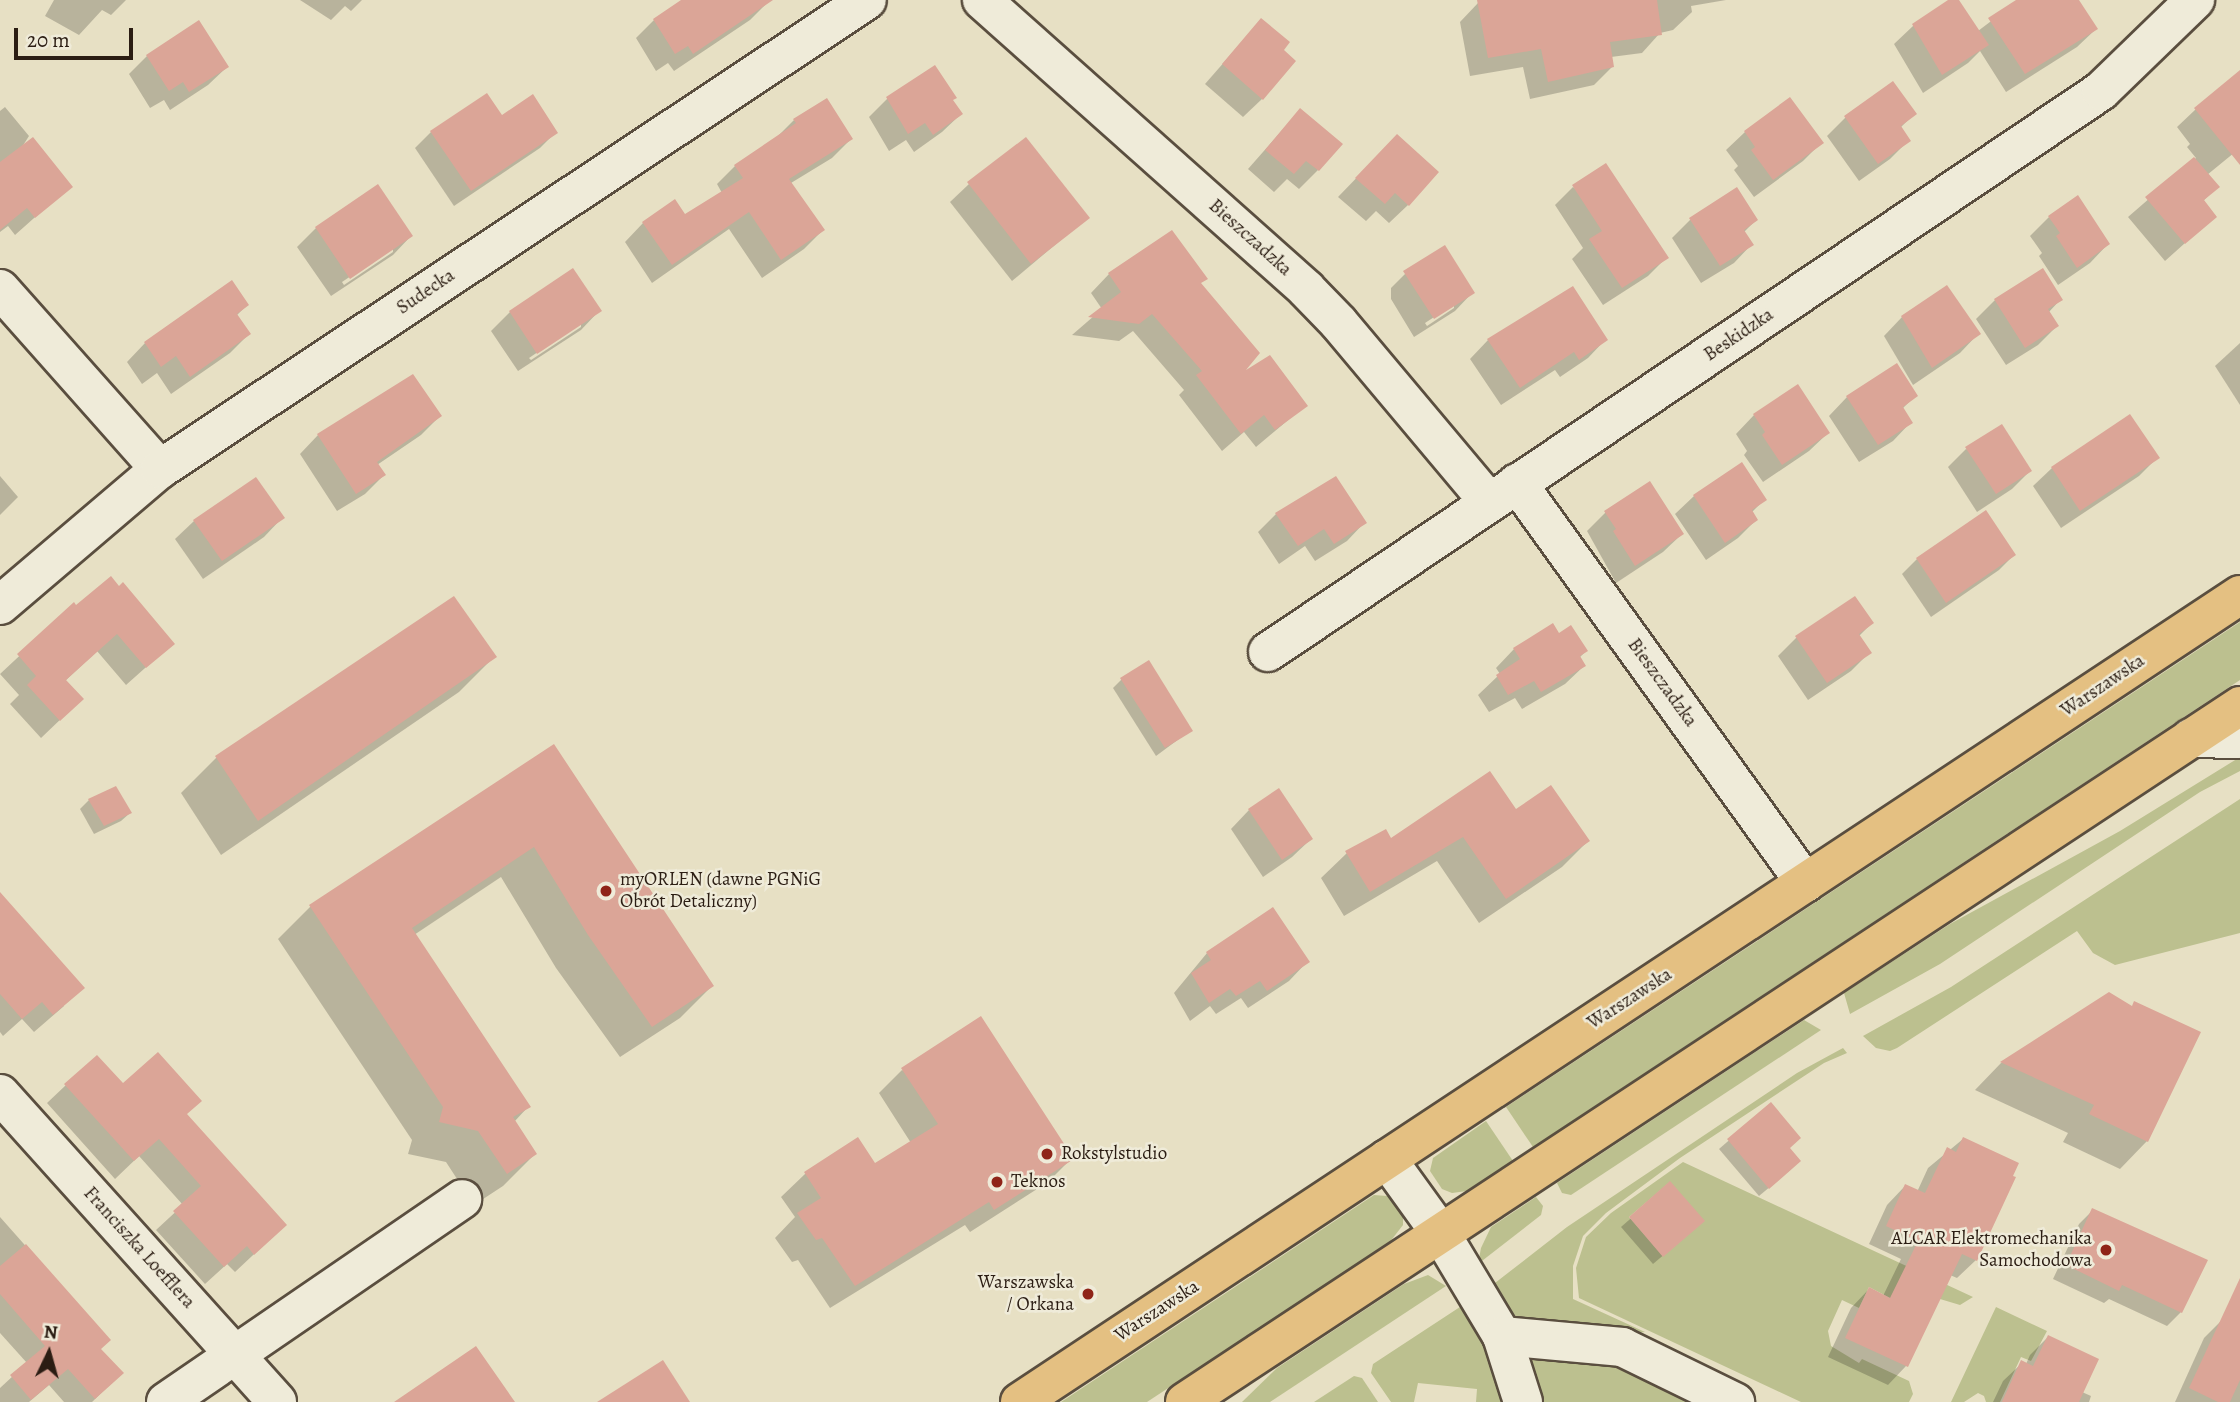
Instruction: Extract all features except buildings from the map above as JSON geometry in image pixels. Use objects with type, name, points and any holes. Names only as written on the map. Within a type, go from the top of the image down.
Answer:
[{"type":"main road","name":"Warszawska","points":[[1020,1402],[2240,595]]},
{"type":"main road","points":[[1185,1402],[2240,706]]},
{"type":"street","name":"Sudecka","points":[[0,605],[160,469],[867,0]]},
{"type":"street","name":"Bieszczadzka","points":[[982,0],[1306,289],[1504,493],[1805,883]]},
{"type":"street","name":"Beskidzka","points":[[1268,652],[2101,91],[2195,0]]},
{"type":"street","points":[[0,289],[160,469]]},
{"type":"street","points":[[2190,738],[2240,739]]},
{"type":"street","name":"Franciszka Loefflera","points":[[0,1094],[277,1402]]},
{"type":"street","points":[[1387,1159],[1441,1234],[1502,1336],[1524,1402]]},
{"type":"street","points":[[166,1402],[462,1199]]},
{"type":"street","points":[[1502,1336],[1622,1348],[1735,1402]]},
{"type":"green space","points":[[2240,622],[2240,680],[1533,1147],[1506,1107]]},
{"type":"green space","points":[[2240,757],[2240,771],[2200,792],[1940,964],[1850,1014],[1844,993],[1950,924],[2120,831]]},
{"type":"green space","points":[[2240,799],[2240,933],[2115,965],[2093,953],[2077,931],[1897,1048],[1890,1051],[1876,1048],[1863,1036],[1951,987]]},
{"type":"green space","points":[[1804,1020],[1821,1030],[1571,1195],[1562,1193],[1557,1183]]},
{"type":"green space","points":[[1843,1048],[1847,1053],[1824,1063],[1680,1158],[1606,1213],[1583,1236],[1573,1266],[1573,1299],[1645,1332],[1610,1336],[1503,1313],[1486,1290],[1567,1227],[1797,1073]]},
{"type":"green space","points":[[1486,1121],[1513,1161],[1467,1191],[1452,1193],[1442,1189],[1430,1171],[1433,1158]]},
{"type":"green space","points":[[1683,1162],[1973,1297],[1960,1305],[1940,1299],[1890,1298],[1869,1287],[1859,1308],[1842,1300],[1828,1331],[1831,1346],[1859,1363],[1862,1359],[1909,1381],[1913,1394],[1909,1402],[1801,1402],[1579,1298],[1576,1268],[1586,1237],[1611,1213]],"holes":[[[1670,1182],[1663,1256],[1629,1217]]]},
{"type":"green space","points":[[1374,1195],[1387,1196],[1397,1202],[1403,1215],[1403,1225],[1389,1243],[1147,1402],[1061,1402]]},
{"type":"green space","points":[[1536,1197],[1543,1206],[1541,1215],[1478,1264],[1481,1248],[1491,1227]]},
{"type":"green space","points":[[1428,1275],[1446,1286],[1270,1402],[1242,1402],[1277,1368],[1404,1284]]},
{"type":"green space","points":[[1463,1305],[1488,1342],[1509,1402],[1476,1402],[1477,1389],[1418,1383],[1414,1402],[1391,1402],[1371,1373],[1373,1364]]},
{"type":"green space","points":[[1996,1307],[2047,1331],[2031,1361],[2021,1357],[2000,1402],[1986,1402],[1984,1396],[1978,1393],[1964,1402],[1951,1402]]},
{"type":"green space","points":[[1520,1350],[1609,1358],[1706,1402],[1535,1402]]},
{"type":"green space","points":[[1354,1376],[1362,1378],[1378,1402],[1314,1402]]},
{"type":"place","name":"myORLEN (dawne PGNiG Obrót Detaliczny)","points":[[606,891]]},
{"type":"place","name":"Rokstylstudio","points":[[1047,1154]]},
{"type":"place","name":"Teknos","points":[[997,1182]]},
{"type":"place","name":"ALCAR Elektromechanika Samochodowa","points":[[2106,1250]]},
{"type":"place","name":"Warszawska / Orkana","points":[[1088,1294]]}]
